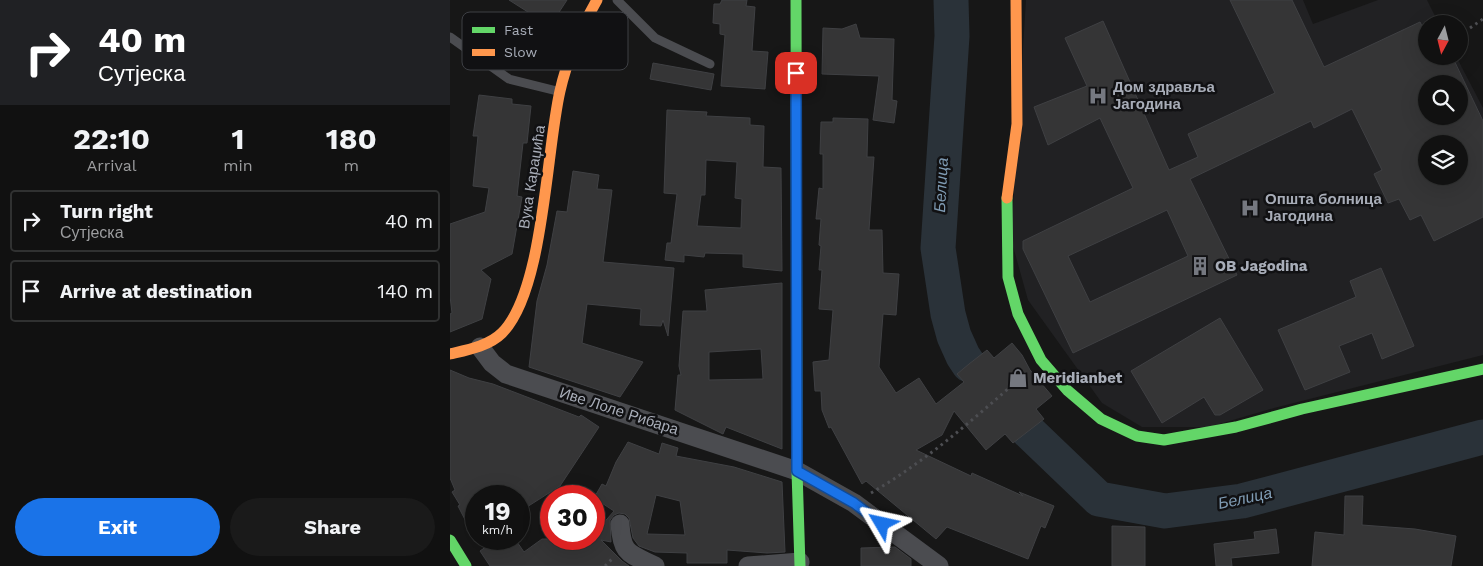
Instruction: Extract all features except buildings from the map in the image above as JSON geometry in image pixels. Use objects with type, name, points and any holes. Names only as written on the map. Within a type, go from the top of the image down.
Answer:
[{"type":"main road","name":"Вука Караџића","points":[[590,12],[597,0]]},
{"type":"main road","points":[[796,0],[797,471],[800,564]]},
{"type":"main road","points":[[1016,0],[1017,124],[1008,198],[1008,277],[1018,314],[1041,360],[1067,390],[1101,419],[1137,436],[1164,440],[1236,428],[1302,409],[1483,369]]},
{"type":"main road","name":"Вука Караџића","points":[[480,347],[503,332],[512,322],[520,306],[534,261],[560,92],[566,70]]},
{"type":"main road","points":[[450,354],[480,347]]},
{"type":"main road","points":[[450,540],[453,554],[466,566]]},
{"type":"street","name":"Иве Лоле Рибара","points":[[480,347],[492,363],[506,374],[797,471],[854,503],[939,566]]},
{"type":"street","points":[[620,524],[624,548],[630,554],[655,566]]},
{"type":"street","points":[[748,566],[800,564]]},
{"type":"lane","points":[[617,0],[655,38],[710,64]]},
{"type":"lane","points":[[450,37],[462,46]]},
{"type":"lane","points":[[496,70],[509,79],[560,92]]},
{"type":"path","points":[[1470,28],[1483,19]]},
{"type":"path","points":[[854,503],[910,470],[958,433],[1041,360]]},
{"type":"shaded area","name":"Општа болница Јагодина","points":[[1026,0],[1303,0],[1313,24],[1378,0],[1427,0],[1434,15],[1418,15],[1418,65],[1461,65],[1466,75],[1418,75],[1418,125],[1468,125],[1468,79],[1483,108],[1483,355],[1274,408],[1209,427],[1142,427],[1102,403],[1028,300],[1011,239]]},
{"type":"waterway","name":"Белица","points":[[951,0],[952,36],[938,248],[948,314],[954,336],[969,365]]},
{"type":"waterway","name":"Белица","points":[[1028,431],[1099,499],[1165,511],[1242,501],[1483,437]]},
{"type":"traffic: fast","points":[[796,0],[797,471],[800,566]]},
{"type":"traffic: fast","points":[[1007,198],[1008,277],[1018,314],[1041,360],[1067,390],[1101,419],[1137,436],[1164,440],[1236,427],[1302,409],[1483,369]]},
{"type":"traffic: fast","points":[[450,540],[466,566]]},
{"type":"traffic: slow","points":[[590,12],[597,0]]},
{"type":"traffic: slow","points":[[1007,198],[1017,124],[1016,0]]},
{"type":"traffic: slow","points":[[450,354],[477,347],[491,341],[502,333],[516,313],[527,286],[542,219],[555,117],[565,70]]},
{"type":"place","name":"Дом здравља Јагодина","points":[[1098,96]]},
{"type":"place","name":"Општа болница Јагодина","points":[[1250,208]]},
{"type":"place","name":"OB Jagodina","points":[[1200,266]]},
{"type":"place","name":"Meridianbet","points":[[1018,378]]},
{"type":"route","points":[[796,73],[797,471],[854,503],[882,524]]}]
